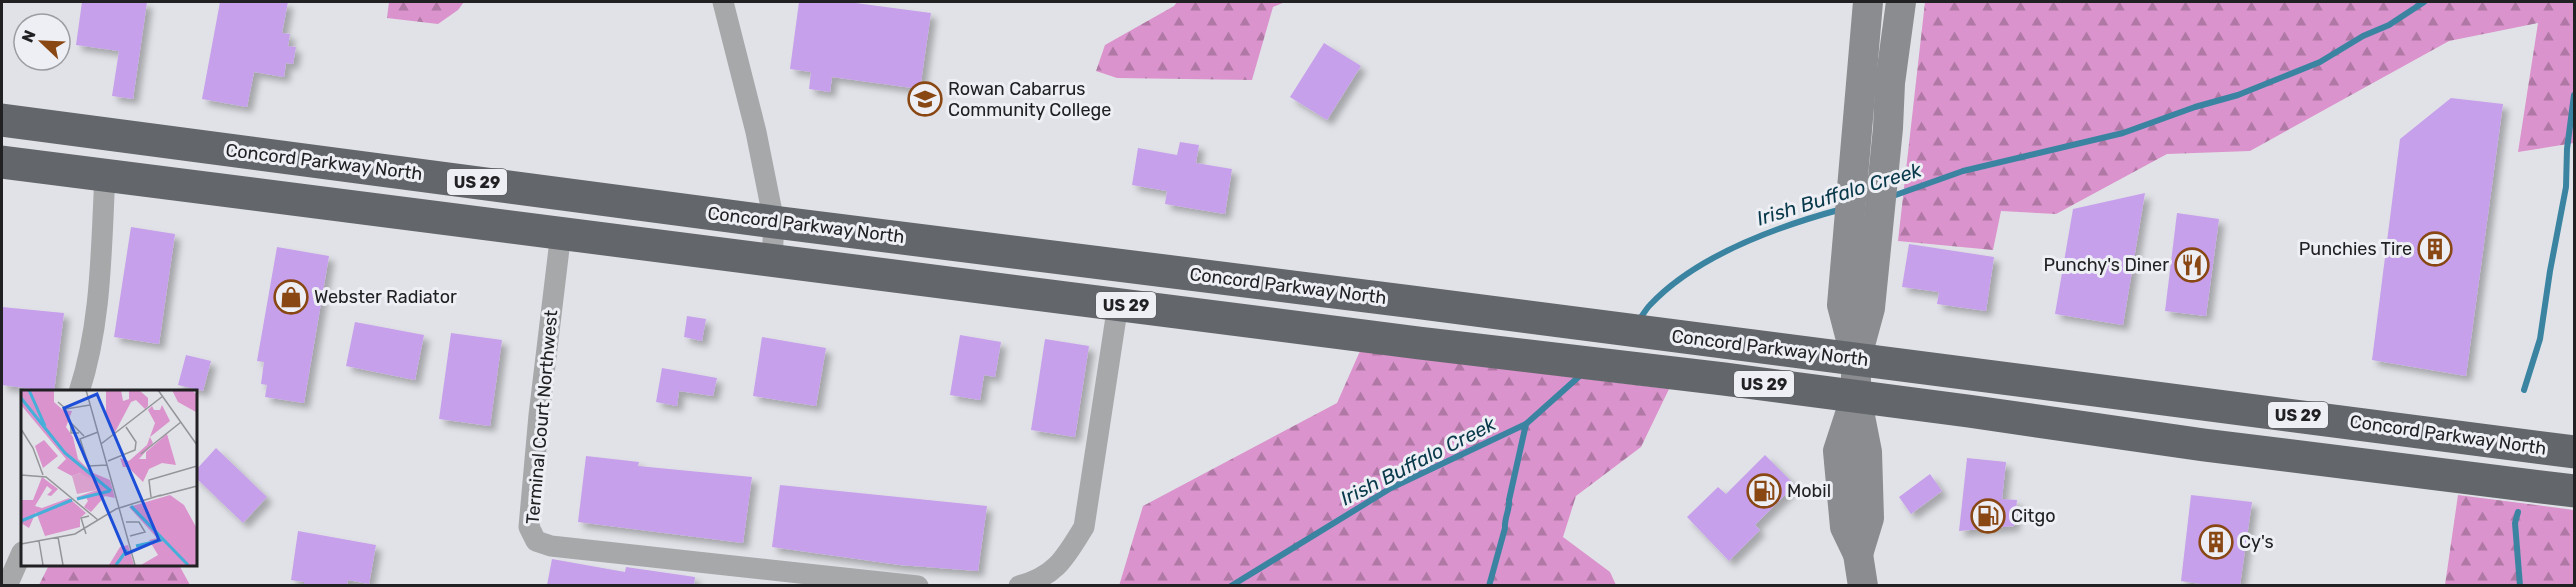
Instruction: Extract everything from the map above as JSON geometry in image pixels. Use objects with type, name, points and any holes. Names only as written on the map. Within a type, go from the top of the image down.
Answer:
[{"type":"highway","name":"Concord Parkway North","points":[[9,121],[774,222],[2574,452]]},
{"type":"highway","points":[[8,163],[9,121]]},
{"type":"highway","name":"Concord Parkway North","points":[[8,163],[1174,312],[1856,396],[2204,445],[2574,491]]},
{"type":"highway","points":[[1174,312],[1178,298],[1188,294],[1374,316],[1474,310]]},
{"type":"highway","points":[[2031,420],[2092,411],[2256,429],[2301,430],[2333,420]]},
{"type":"highway","points":[[2324,459],[2348,443],[2457,450],[2501,442]]},
{"type":"main road","points":[[1863,585],[1858,554],[1845,527],[1838,451],[1856,396],[1857,122],[1868,2]]},
{"type":"main road","points":[[1856,306],[1888,128],[1892,2]]},
{"type":"main road","points":[[1890,83],[1901,2]]},
{"type":"street","points":[[723,2],[756,132],[774,222],[772,260]]},
{"type":"street","points":[[80,390],[87,370],[95,327],[105,175]]},
{"type":"street","name":"Terminal Court Northwest","points":[[561,232],[539,415],[529,527],[536,541],[551,546],[918,585]]},
{"type":"street","points":[[1019,585],[1052,572],[1068,555],[1084,527],[1118,304]]},
{"type":"street","points":[[7,585],[21,554]]},
{"type":"green space","points":[[389,2],[464,2],[458,10],[438,24],[387,18]]},
{"type":"green space","points":[[1177,2],[1285,2],[1273,7],[1252,80],[1117,78],[1096,71],[1105,45],[1174,6]]},
{"type":"green space","points":[[1925,2],[2574,2],[2574,143],[2518,152],[2538,23],[2449,41],[2250,151],[2167,154],[2056,214],[2001,211],[1993,250],[1898,241]]},
{"type":"green space","points":[[1360,351],[1669,389],[1641,447],[1576,496],[1563,537],[1610,572],[1616,585],[1119,586],[1143,506],[1337,403]]},
{"type":"green space","points":[[2458,495],[2574,510],[2574,585],[2445,585]]},
{"type":"green space","points":[[48,566],[180,566],[190,585],[39,585]]},
{"type":"building","points":[[82,2],[147,2],[133,99],[112,96],[119,51],[76,45]]},
{"type":"building","points":[[220,2],[288,2],[282,33],[290,34],[288,46],[296,47],[293,64],[286,63],[284,77],[254,72],[247,107],[202,99]]},
{"type":"building","points":[[799,2],[848,2],[931,13],[920,89],[832,77],[830,92],[809,89],[811,72],[790,69]]},
{"type":"building","points":[[1324,43],[1361,66],[1327,120],[1290,97]]},
{"type":"building","name":"Punchies Tire","points":[[2451,98],[2503,104],[2466,376],[2372,360],[2400,139]]},
{"type":"building","points":[[1180,142],[1199,145],[1196,163],[1232,169],[1225,214],[1165,204],[1167,191],[1132,185],[1138,148],[1177,155]]},
{"type":"building","points":[[2145,193],[2123,325],[2055,314],[2073,209]]},
{"type":"building","name":"Punchy's Diner","points":[[2177,213],[2219,219],[2206,316],[2165,311]]},
{"type":"building","points":[[131,227],[175,234],[159,344],[114,337]]},
{"type":"building","points":[[1909,244],[1994,257],[1986,311],[1937,304],[1939,292],[1902,287]]},
{"type":"building","points":[[277,247],[329,256],[304,403],[265,397],[267,385],[261,384],[264,362],[257,361]]},
{"type":"building","points":[[2,307],[64,313],[54,390],[2,385]]},
{"type":"building","points":[[687,316],[706,319],[702,341],[684,337]]},
{"type":"building","points":[[355,322],[424,335],[415,380],[346,366]]},
{"type":"building","points":[[451,333],[502,340],[490,426],[439,419]]},
{"type":"building","points":[[960,335],[1001,342],[995,377],[984,375],[980,400],[950,395]]},
{"type":"building","points":[[762,337],[826,348],[816,406],[753,396]]},
{"type":"building","points":[[1045,339],[1089,346],[1075,437],[1031,430]]},
{"type":"building","points":[[186,355],[211,361],[203,391],[178,385]]},
{"type":"building","points":[[662,368],[717,378],[713,396],[679,391],[677,406],[656,402]]},
{"type":"building","points":[[216,448],[267,497],[243,523],[196,478],[196,470]]},
{"type":"building","points":[[1765,455],[1795,485],[1755,525],[1760,530],[1729,561],[1687,517],[1718,487],[1726,494]]},
{"type":"building","points":[[586,456],[639,462],[638,466],[752,477],[743,543],[578,522]]},
{"type":"building","points":[[1967,458],[2006,462],[2002,499],[2017,500],[2014,526],[1959,531]]},
{"type":"building","points":[[1930,474],[1942,491],[1911,514],[1899,497]]},
{"type":"building","points":[[780,485],[987,506],[978,571],[900,565],[772,547]]},
{"type":"building","name":"Cy's","points":[[2191,495],[2252,502],[2240,585],[2208,585],[2181,581]]},
{"type":"building","points":[[298,531],[376,545],[369,584],[348,580],[347,585],[304,585],[304,582],[291,580]]},
{"type":"building","points":[[552,559],[625,572],[626,567],[695,577],[694,585],[547,585]]},
{"type":"waterway","name":"Irish Buffalo Creek","points":[[1890,197],[1963,171],[2123,133],[2195,107],[2238,95],[2320,62],[2363,36],[2389,25],[2424,2]]},
{"type":"waterway","points":[[2524,390],[2540,339],[2566,187],[2567,149],[2574,95]]},
{"type":"waterway","name":"Irish Buffalo Creek","points":[[1639,320],[1650,305],[1669,288],[1714,258],[1792,224],[1842,209]]},
{"type":"waterway","name":"Irish Buffalo Creek","points":[[1231,586],[1391,488],[1526,424],[1583,373]]},
{"type":"waterway","points":[[1489,586],[1505,528],[1526,424]]},
{"type":"waterway","points":[[2518,512],[2515,523],[2520,586]]},
{"type":"place","name":"Rowan Cabarrus Community College","points":[[925,99]]},
{"type":"place","name":"Punchies Tire","points":[[2435,249]]},
{"type":"place","name":"Punchy's Diner","points":[[2192,265]]},
{"type":"place","name":"Webster Radiator","points":[[291,297]]},
{"type":"place","name":"Mobil","points":[[1764,491]]},
{"type":"place","name":"Citgo","points":[[1988,516]]},
{"type":"place","name":"Cy's","points":[[2216,542]]}]
